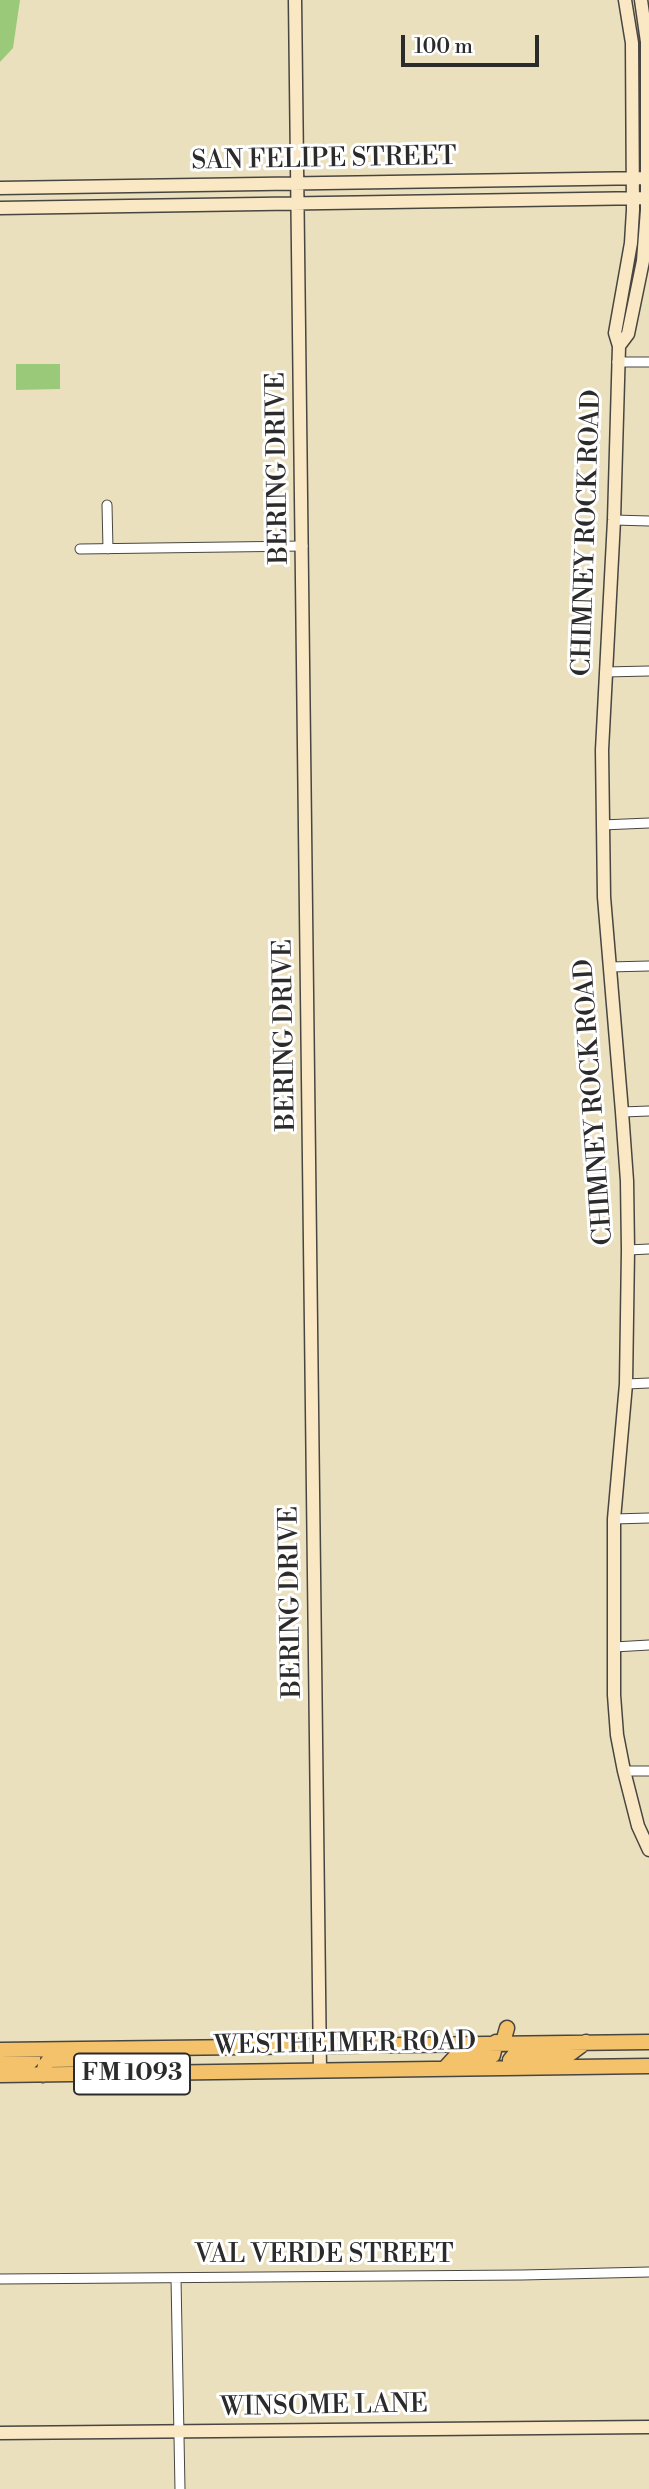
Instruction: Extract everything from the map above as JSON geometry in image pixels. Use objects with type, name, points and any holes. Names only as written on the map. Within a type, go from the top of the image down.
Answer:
[{"type":"main road","name":"BERING DRIVE","points":[[295,0],[320,2070]]},
{"type":"main road","name":"CHIMNEY ROCK ROAD","points":[[619,346],[628,334],[643,261],[648,198],[647,42],[644,1]]},
{"type":"main road","name":"CHIMNEY ROCK ROAD","points":[[626,2],[632,43],[633,198],[631,243],[615,333],[619,346],[614,520],[601,750],[604,897],[627,1181],[628,1250],[626,1384],[614,1519],[614,1695],[617,1735],[624,1770],[638,1826],[649,1850]]},
{"type":"main road","name":"SAN FELIPE STREET","points":[[0,188],[648,178]]},
{"type":"main road","points":[[63,187],[63,207]]},
{"type":"main road","name":"SAN FELIPE STREET","points":[[0,208],[648,198]]},
{"type":"main road","points":[[444,2068],[456,2056],[492,2055],[502,2038]]},
{"type":"main road","name":"WESTHEIMER ROAD","points":[[0,2050],[320,2045],[502,2038],[649,2042]]},
{"type":"main road","points":[[510,2067],[510,2060],[515,2054],[569,2054],[586,2042]]},
{"type":"main road","points":[[43,2075],[45,2065],[50,2060],[106,2059],[116,2049]]},
{"type":"main road","points":[[0,2063],[30,2062],[34,2050]]},
{"type":"main road","name":"WESTHEIMER ROAD","points":[[0,2075],[649,2066]]},
{"type":"main road","name":"WINSOME LANE","points":[[0,2433],[649,2427]]},
{"type":"street","points":[[626,2],[644,1]]},
{"type":"street","points":[[617,362],[649,362]]},
{"type":"street","points":[[107,505],[108,549]]},
{"type":"street","points":[[614,520],[649,521]]},
{"type":"street","points":[[80,549],[303,546]]},
{"type":"street","points":[[605,673],[649,671]]},
{"type":"street","points":[[602,825],[649,823]]},
{"type":"street","points":[[609,967],[649,966]]},
{"type":"street","points":[[622,1112],[649,1111]]},
{"type":"street","points":[[628,1250],[649,1249]]},
{"type":"street","points":[[626,1384],[649,1383]]},
{"type":"street","points":[[614,1519],[649,1518]]},
{"type":"street","points":[[614,1647],[649,1645]]},
{"type":"street","points":[[624,1770],[649,1771]]},
{"type":"street","name":"VAL VERDE STREET","points":[[0,2279],[649,2272]]},
{"type":"street","points":[[176,2278],[180,2489]]},
{"type":"green space","points":[[0,0],[20,0],[13,48],[0,62]]},
{"type":"green space","points":[[16,364],[60,364],[60,389],[16,390]]}]
